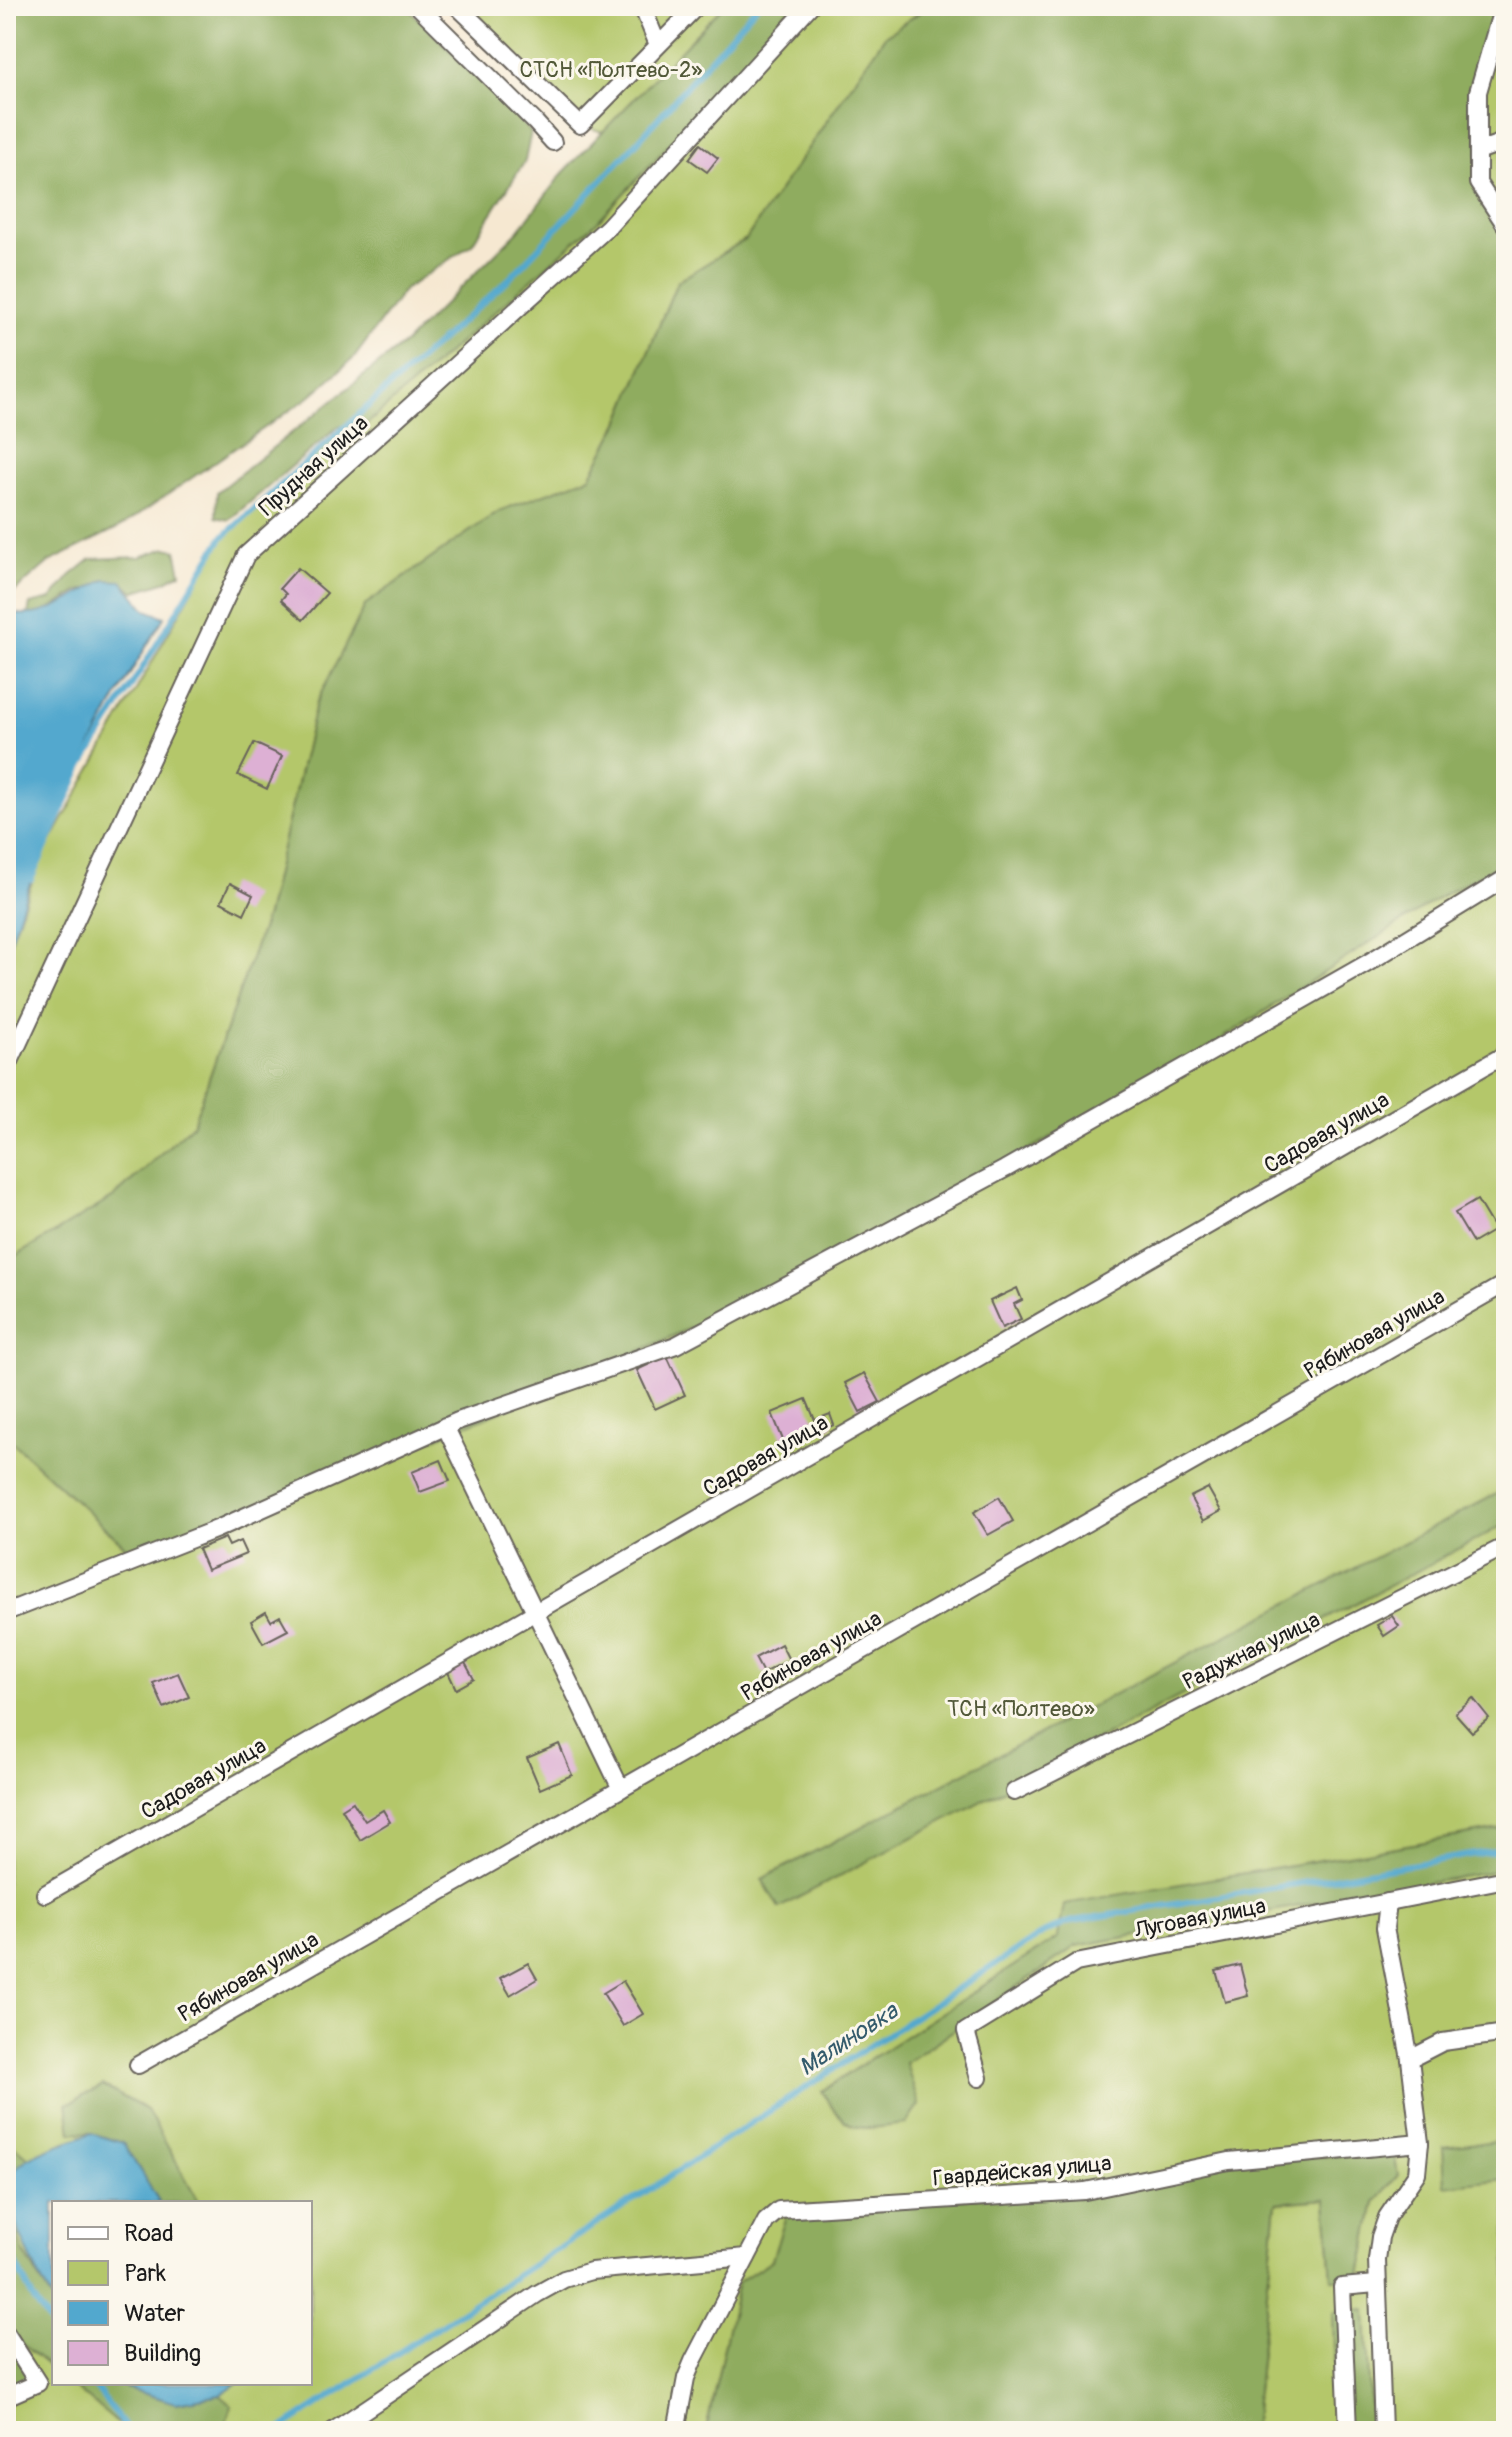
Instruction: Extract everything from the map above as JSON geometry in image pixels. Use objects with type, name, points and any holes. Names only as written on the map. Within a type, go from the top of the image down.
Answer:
[{"type":"street","points":[[418,6],[553,142]]},
{"type":"street","points":[[457,6],[580,125],[697,6]]},
{"type":"street","points":[[642,6],[658,45]]},
{"type":"street","name":"Прудная улица","points":[[6,1070],[246,555],[608,227],[810,6]]},
{"type":"street","points":[[1503,6],[1478,92],[1478,183],[1506,226]]},
{"type":"street","points":[[1478,151],[1506,141]]},
{"type":"street","points":[[6,1612],[217,1529],[445,1426],[676,1345],[1019,1161],[1366,964],[1506,878]]},
{"type":"street","name":"Садовая улица","points":[[45,1894],[1506,1054]]},
{"type":"street","name":"Рябиновая улица","points":[[138,2065],[1506,1283]]},
{"type":"street","points":[[445,1426],[621,1789]]},
{"type":"street","name":"Радужная улица","points":[[1014,1792],[1506,1546]]},
{"type":"street","name":"Луговая улица","points":[[979,2078],[966,2031],[1076,1963],[1506,1879]]},
{"type":"street","points":[[1383,2431],[1376,2284],[1380,2237],[1387,2217],[1417,2173],[1420,2143],[1410,2059],[1385,1928],[1388,1902]]},
{"type":"street","points":[[1410,2059],[1443,2042],[1506,2033]]},
{"type":"street","name":"Гвардейская улица","points":[[676,2431],[686,2378],[693,2361],[766,2221],[779,2210],[1085,2191],[1229,2161],[1420,2143]]},
{"type":"street","points":[[333,2431],[564,2279],[591,2271],[747,2257]]},
{"type":"street","points":[[1348,2431],[1342,2287],[1376,2284]]},
{"type":"street","points":[[6,2333],[38,2383],[6,2397]]},
{"type":"green space","points":[[6,6],[406,6],[531,132],[525,161],[472,244],[404,290],[354,358],[308,398],[122,526],[49,562],[13,593],[6,595]]},
{"type":"green space","name":"СТСН «Полтево-2»","points":[[457,6],[929,6],[885,36],[746,239],[677,282],[619,423],[590,478],[499,511],[316,703],[266,916],[193,1124],[114,1197],[6,1262],[6,954],[40,860],[222,538],[511,277],[636,142],[580,125]]},
{"type":"green space","points":[[723,6],[791,6],[749,59],[597,222],[367,424],[338,427],[229,520],[216,517],[217,492],[405,343],[518,231],[562,174]]},
{"type":"green space","points":[[929,6],[1503,6],[1478,92],[1478,183],[1506,226],[1506,861],[1443,895],[1174,1070],[779,1287],[586,1376],[159,1551],[128,1549],[6,1436],[6,1262],[114,1197],[193,1124],[266,916],[316,703],[366,604],[499,511],[590,477],[619,423],[677,282],[746,239],[885,36]]},
{"type":"green space","points":[[1506,6],[1506,226],[1478,183],[1478,92]]},
{"type":"green space","points":[[166,548],[176,550],[181,573],[164,582],[134,592],[122,582],[80,591],[43,613],[28,614],[30,604],[51,599],[70,576],[91,559],[140,557]]},
{"type":"green space","name":"ТСН «Полтево»","points":[[1506,861],[1506,2431],[1253,2431],[1276,2203],[1326,2199],[1332,2279],[1359,2279],[1375,2202],[1398,2175],[772,2260],[738,2283],[706,2431],[6,2431],[6,1436],[128,1549]]},
{"type":"green space","points":[[1506,1489],[1506,1524],[779,1908],[762,1879]]},
{"type":"green space","points":[[1506,1828],[1506,1869],[1076,1946],[906,2063],[919,2105],[906,2124],[856,2127],[840,2116],[822,2091],[1058,1937],[1064,1904]]},
{"type":"green space","points":[[103,2086],[147,2110],[198,2201],[159,2201],[123,2143],[91,2133],[71,2132],[67,2104]]},
{"type":"green space","points":[[6,2139],[29,2158],[9,2175],[6,2184]]},
{"type":"green space","points":[[1506,2140],[1506,2179],[1445,2186],[1443,2147]]},
{"type":"green space","points":[[1394,2153],[1398,2175],[1375,2202],[1359,2279],[1332,2279],[1326,2199],[1276,2203],[1253,2431],[706,2431],[738,2282],[772,2260],[788,2209],[1085,2191],[1229,2161]]},
{"type":"green space","points":[[6,2194],[21,2248],[52,2300],[52,2369],[6,2331]]},
{"type":"green space","points":[[1366,2309],[1371,2431],[1336,2431],[1333,2312]]},
{"type":"green space","points":[[6,2333],[38,2383],[6,2393]]},
{"type":"green space","points":[[71,2385],[122,2385],[176,2403],[220,2395],[232,2405],[223,2431],[127,2431]]},
{"type":"water","points":[[105,580],[122,581],[146,610],[165,617],[110,710],[62,807],[34,873],[6,954],[6,610],[19,614],[44,611]]},
{"type":"water","points":[[91,2133],[123,2143],[159,2201],[52,2201],[52,2299],[31,2260],[10,2204],[8,2188],[9,2176],[16,2168],[46,2150]]},
{"type":"water","points":[[122,2385],[234,2385],[220,2395],[176,2403]]},
{"type":"building","points":[[700,144],[718,158],[707,172],[689,159]]},
{"type":"building","points":[[298,568],[327,593],[303,620],[281,600],[286,594],[280,588]]},
{"type":"building","points":[[254,743],[282,756],[267,789],[238,775]]},
{"type":"building","points":[[230,883],[253,895],[244,914],[221,902]]},
{"type":"building","points":[[1477,1200],[1495,1230],[1473,1243],[1455,1213]]},
{"type":"building","points":[[1017,1288],[1022,1300],[1014,1304],[1021,1319],[1002,1328],[990,1301]]},
{"type":"building","points":[[667,1356],[685,1395],[655,1409],[637,1370]]},
{"type":"building","points":[[864,1373],[880,1402],[860,1412],[845,1383]]},
{"type":"building","points":[[806,1399],[815,1420],[830,1414],[834,1425],[785,1445],[772,1413]]},
{"type":"building","points":[[441,1460],[450,1481],[420,1492],[412,1472]]},
{"type":"building","points":[[1208,1488],[1221,1511],[1203,1521],[1190,1497]]},
{"type":"building","points":[[999,1497],[1013,1521],[988,1535],[974,1512]]},
{"type":"building","points":[[225,1538],[229,1546],[240,1541],[246,1554],[207,1570],[198,1549]]},
{"type":"building","points":[[266,1612],[271,1621],[280,1616],[288,1630],[263,1643],[251,1621]]},
{"type":"building","points":[[1392,1616],[1399,1626],[1384,1636],[1377,1625]]},
{"type":"building","points":[[781,1644],[789,1660],[763,1673],[755,1658]]},
{"type":"building","points":[[463,1659],[474,1679],[456,1689],[446,1668]]},
{"type":"building","points":[[178,1673],[189,1697],[164,1708],[153,1683]]},
{"type":"building","points":[[1473,1698],[1489,1718],[1472,1732],[1455,1713]]},
{"type":"building","points":[[559,1744],[572,1775],[540,1789],[527,1758]]},
{"type":"building","points":[[353,1802],[365,1821],[383,1810],[390,1822],[360,1840],[342,1809]]},
{"type":"building","points":[[528,1963],[537,1979],[510,1995],[500,1978]]},
{"type":"building","points":[[1240,1965],[1248,1996],[1225,2002],[1216,1971]]},
{"type":"building","points":[[623,1981],[643,2014],[623,2026],[603,1993]]},
{"type":"waterway","points":[[31,880],[82,766],[222,538],[511,277],[637,142],[757,6]]},
{"type":"waterway","name":"Малиновка","points":[[278,2431],[1045,1932],[1073,1921],[1506,1849]]},
{"type":"waterway","points":[[6,2246],[52,2327]]},
{"type":"waterway","points":[[94,2385],[128,2431]]}]
